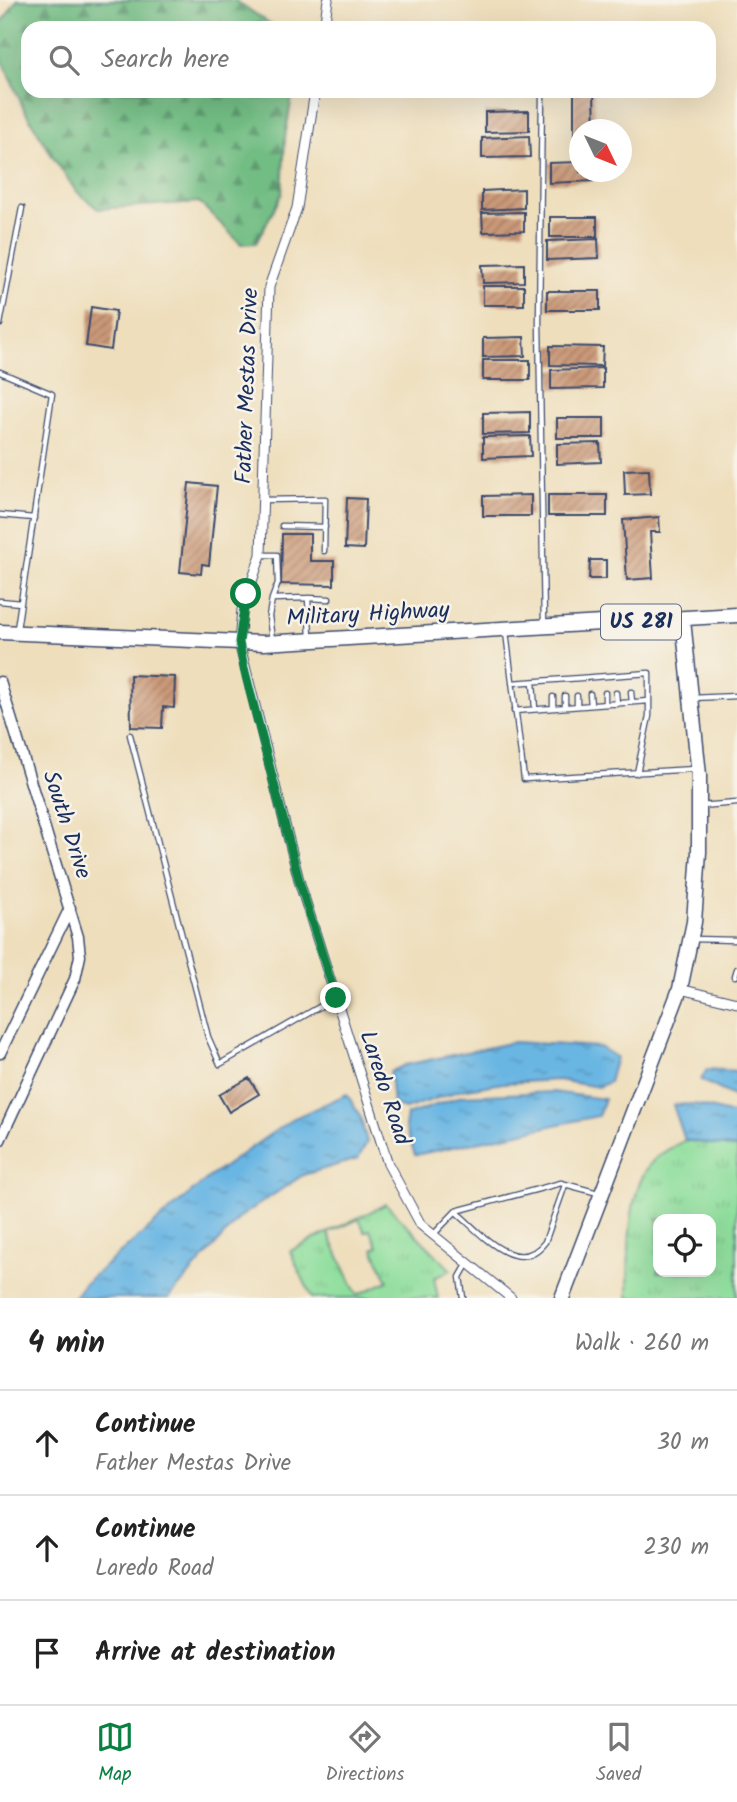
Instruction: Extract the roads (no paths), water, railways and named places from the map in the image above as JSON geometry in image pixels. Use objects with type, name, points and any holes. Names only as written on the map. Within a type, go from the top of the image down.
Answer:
[{"type":"main road","name":"Military Highway","points":[[0,632],[272,643],[737,615]]},
{"type":"main road","points":[[562,1298],[680,989],[691,939],[699,852],[699,806],[698,769],[683,620]]},
{"type":"street","points":[[325,21],[328,0]]},
{"type":"street","name":"Father Mestas Drive","points":[[239,642],[242,610],[261,555],[268,296],[273,270],[297,208],[314,98]]},
{"type":"street","name":"Laredo Road","points":[[239,642],[300,884],[388,1164],[421,1224],[511,1298]]},
{"type":"street","name":"South Drive","points":[[0,682],[70,908],[0,1053]]},
{"type":"street","points":[[0,1140],[75,979],[80,956],[70,908]]},
{"type":"street","points":[[680,989],[737,1003]]},
{"type":"lane","points":[[542,98],[539,321],[544,628]]},
{"type":"lane","points":[[0,324],[22,208]]},
{"type":"lane","points":[[0,372],[52,394],[17,633]]},
{"type":"lane","points":[[262,500],[325,499],[324,551]]},
{"type":"lane","points":[[0,514],[34,518]]},
{"type":"lane","points":[[282,526],[325,527]]},
{"type":"lane","points":[[261,555],[277,555],[278,583],[269,617],[272,643]]},
{"type":"lane","points":[[308,598],[310,642]]},
{"type":"lane","points":[[272,599],[329,598]]},
{"type":"lane","points":[[0,601],[21,603]]},
{"type":"lane","points":[[506,631],[524,779],[698,769]]},
{"type":"lane","points":[[512,683],[630,678],[649,673],[649,701],[637,773]]},
{"type":"lane","points":[[533,682],[534,709]]},
{"type":"lane","points":[[631,692],[632,702]]},
{"type":"lane","points":[[605,693],[605,704]]},
{"type":"lane","points":[[616,693],[617,704]]},
{"type":"lane","points":[[590,694],[590,705]]},
{"type":"lane","points":[[565,696],[565,707]]},
{"type":"lane","points":[[577,696],[578,706]]},
{"type":"lane","points":[[691,698],[737,696]]},
{"type":"lane","points":[[553,697],[553,708]]},
{"type":"lane","points":[[514,711],[649,701]]},
{"type":"lane","points":[[130,735],[208,1037],[220,1063],[336,998]]},
{"type":"lane","points":[[699,806],[737,803]]},
{"type":"lane","points":[[691,939],[737,940]]},
{"type":"lane","points":[[735,976],[737,969]]},
{"type":"lane","points":[[433,1235],[456,1211],[565,1185],[602,1194]]},
{"type":"lane","points":[[456,1211],[500,1250],[522,1256],[540,1250],[545,1242],[565,1185]]},
{"type":"lane","points":[[463,1298],[460,1277],[468,1263]]},
{"type":"water","points":[[514,1042],[600,1047],[616,1057],[609,1082],[598,1087],[558,1080],[503,1083],[461,1090],[405,1109],[393,1105],[390,1072],[405,1065]]},
{"type":"water","points":[[707,1069],[737,1071],[737,1098],[701,1080]]},
{"type":"water","points":[[553,1092],[605,1099],[598,1116],[415,1155],[405,1127],[407,1115],[462,1096]]},
{"type":"water","points":[[347,1094],[360,1116],[367,1142],[358,1159],[303,1175],[240,1217],[169,1298],[73,1298],[84,1284],[208,1178],[292,1119]]},
{"type":"water","points":[[694,1104],[737,1115],[737,1148],[685,1140],[673,1105]]}]
